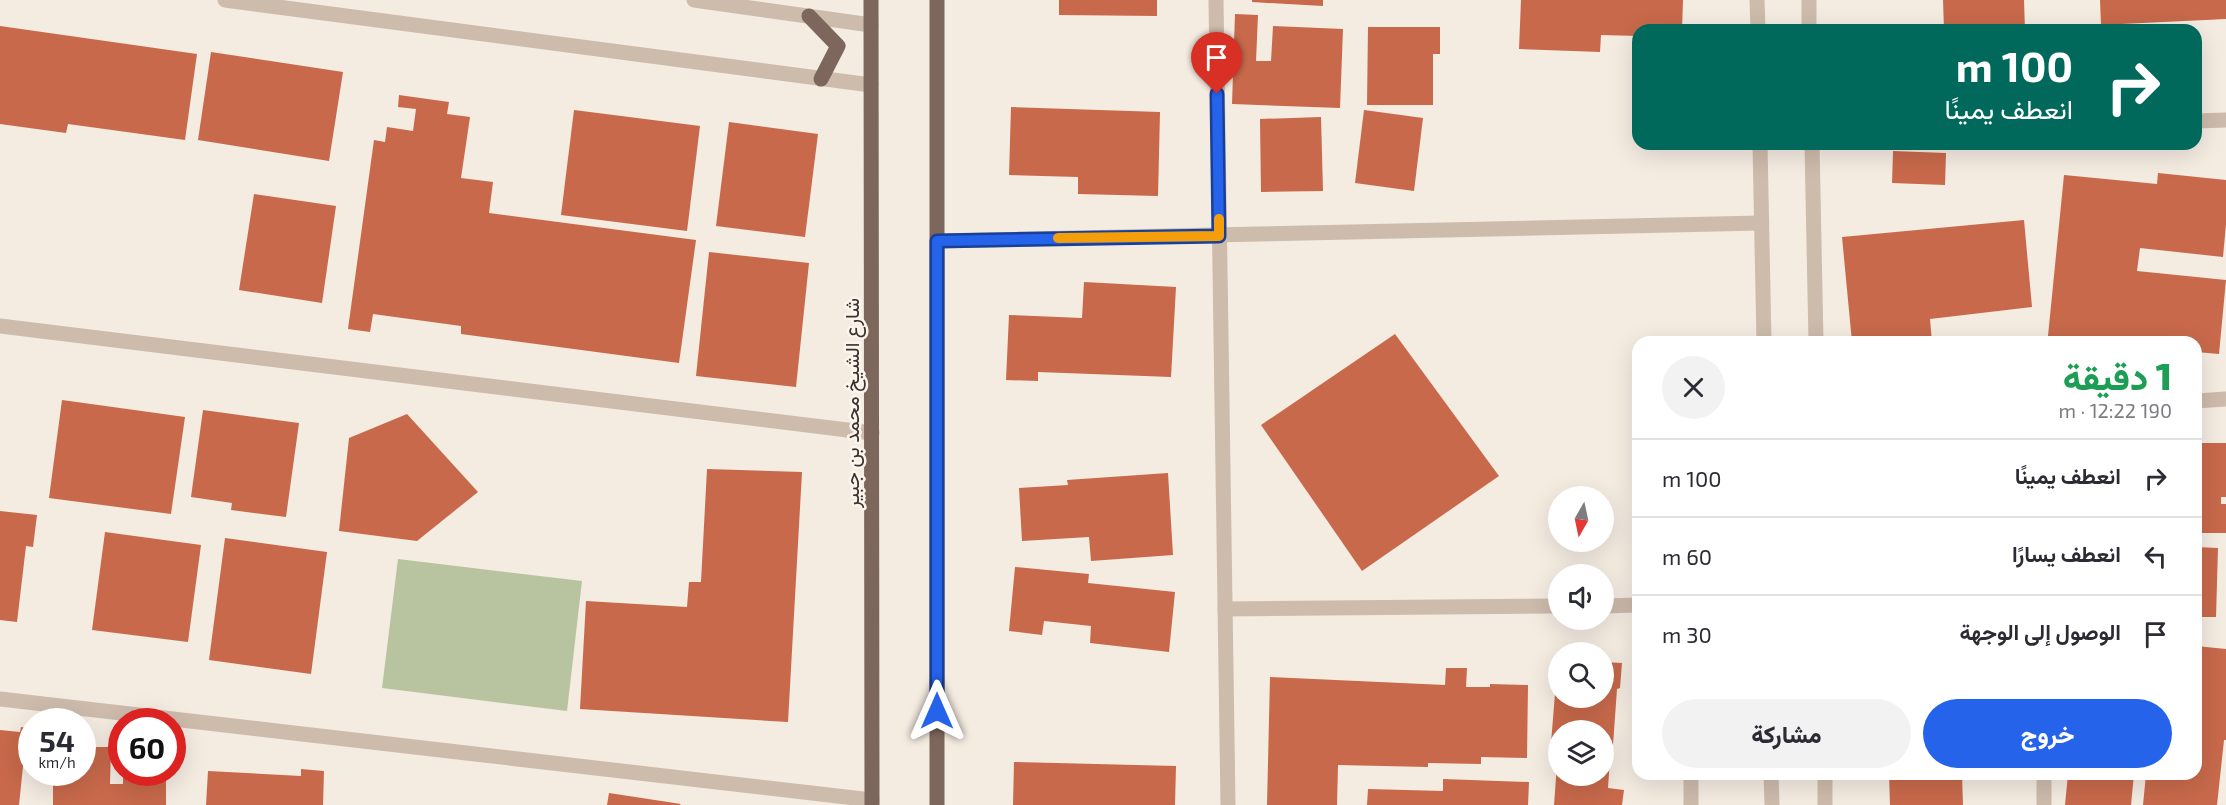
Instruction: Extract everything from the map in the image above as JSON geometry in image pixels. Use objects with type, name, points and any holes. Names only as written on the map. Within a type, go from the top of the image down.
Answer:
[{"type":"main road","name":"شارع الشيخ محمد بن جبير","points":[[871,0],[872,803]]},
{"type":"main road","points":[[937,0],[937,805]]},
{"type":"main road","points":[[809,16],[838,46],[821,79]]},
{"type":"street","points":[[225,0],[871,85]]},
{"type":"street","points":[[694,0],[871,24]]},
{"type":"street","points":[[1216,0],[1228,805]]},
{"type":"street","points":[[1757,0],[1758,24]]},
{"type":"street","points":[[1809,0],[1809,24]]},
{"type":"street","points":[[2202,121],[2226,120]]},
{"type":"street","points":[[1760,150],[1764,336]]},
{"type":"street","points":[[1812,150],[1816,336]]},
{"type":"street","points":[[937,241],[1761,223]]},
{"type":"street","points":[[0,326],[872,433]]},
{"type":"street","points":[[2202,401],[2226,399]]},
{"type":"street","points":[[1614,606],[1632,605]]},
{"type":"street","points":[[1225,609],[1548,606]]},
{"type":"street","points":[[0,699],[872,803]]},
{"type":"street","points":[[1691,780],[1691,805]]},
{"type":"street","points":[[1771,780],[1772,805]]},
{"type":"street","points":[[1825,780],[1825,805]]},
{"type":"street","points":[[2044,780],[2044,805]]},
{"type":"green space","points":[[398,559],[582,581],[567,711],[382,688]]},
{"type":"building","points":[[1059,0],[1157,0],[1157,16],[1059,15]]},
{"type":"building","points":[[1252,0],[1323,0],[1323,6],[1252,2]]},
{"type":"building","points":[[1521,0],[1683,0],[1682,24],[1632,24],[1632,36],[1601,35],[1600,52],[1519,49]]},
{"type":"building","points":[[1943,0],[2024,0],[2025,24],[1944,24]]},
{"type":"building","points":[[2100,0],[2226,0],[2226,19],[2101,24]]},
{"type":"building","points":[[1235,14],[1258,15],[1256,61],[1271,61],[1273,26],[1343,29],[1340,108],[1232,104]]},
{"type":"building","points":[[0,26],[197,54],[185,140],[68,124],[66,133],[0,124]]},
{"type":"building","points":[[1368,27],[1440,27],[1440,54],[1433,54],[1433,105],[1367,105]]},
{"type":"building","points":[[211,52],[343,72],[329,161],[198,140]]},
{"type":"building","points":[[399,95],[449,102],[447,114],[470,117],[461,178],[493,182],[489,213],[696,240],[679,363],[461,334],[461,326],[373,314],[370,332],[348,329],[374,140],[385,142],[387,127],[413,131],[416,109],[398,107]]},
{"type":"building","points":[[1011,107],[1160,112],[1158,196],[1078,194],[1078,177],[1009,175]]},
{"type":"building","points":[[574,110],[700,126],[687,231],[561,215]]},
{"type":"building","points":[[1364,110],[1423,118],[1414,191],[1355,183]]},
{"type":"building","points":[[1321,117],[1323,191],[1261,192],[1260,119]]},
{"type":"building","points":[[729,122],[818,134],[805,237],[716,226]]},
{"type":"building","points":[[1893,151],[1946,153],[1945,185],[1892,183]]},
{"type":"building","points":[[2158,173],[2226,180],[2223,257],[2140,248],[2137,271],[2226,280],[2219,354],[2202,353],[2202,336],[2048,336],[2064,175],[2157,184]]},
{"type":"building","points":[[254,194],[336,206],[322,303],[239,290]]},
{"type":"building","points":[[2024,220],[2032,307],[1930,319],[1931,336],[1851,336],[1842,237]]},
{"type":"building","points":[[709,252],[809,263],[796,387],[696,376]]},
{"type":"building","points":[[1084,282],[1176,287],[1171,377],[1038,372],[1038,381],[1006,380],[1009,315],[1082,318]]},
{"type":"building","points":[[1395,334],[1499,476],[1362,571],[1261,425]]},
{"type":"building","points":[[62,400],[185,417],[171,514],[49,498]]},
{"type":"building","points":[[203,410],[299,423],[286,517],[231,510],[232,503],[191,497]]},
{"type":"building","points":[[407,414],[478,492],[417,541],[339,531],[349,438]]},
{"type":"building","points":[[2202,443],[2226,443],[2226,497],[2221,497],[2221,504],[2226,504],[2226,533],[2202,533]]},
{"type":"building","points":[[707,469],[802,472],[788,722],[580,709],[586,601],[687,607],[689,582],[701,582]]},
{"type":"building","points":[[1168,473],[1173,555],[1091,561],[1089,537],[1022,541],[1019,488],[1068,485],[1067,480]]},
{"type":"building","points":[[0,511],[37,515],[33,547],[26,546],[17,622],[0,620]]},
{"type":"building","points":[[105,532],[201,545],[188,642],[92,630]]},
{"type":"building","points":[[225,538],[327,552],[311,674],[209,660]]},
{"type":"building","points":[[2202,547],[2218,548],[2216,617],[2202,617]]},
{"type":"building","points":[[1015,567],[1089,574],[1088,583],[1175,592],[1169,652],[1090,643],[1091,626],[1044,621],[1042,635],[1009,631]]},
{"type":"building","points":[[2202,647],[2226,649],[2226,740],[2224,740],[2217,805],[2143,805],[2145,780],[2202,780]]},
{"type":"building","points":[[1614,663],[1622,663],[1620,688],[1617,689],[1614,731],[1614,720],[1553,720],[1554,708],[1614,708]]},
{"type":"building","points":[[1446,668],[1467,668],[1466,687],[1490,687],[1490,684],[1528,685],[1527,758],[1481,757],[1481,764],[1428,763],[1428,767],[1338,765],[1337,805],[1267,805],[1270,677],[1445,685]]},
{"type":"building","points":[[0,730],[18,732],[18,786],[21,786],[19,805],[0,805]]},
{"type":"building","points":[[96,747],[108,747],[108,786],[166,786],[166,805],[53,805],[53,786],[96,786]]},
{"type":"building","points":[[1014,762],[1176,766],[1175,805],[1013,805]]},
{"type":"building","points":[[301,769],[324,771],[323,805],[206,805],[208,771],[301,776]]},
{"type":"building","points":[[1443,779],[1529,782],[1528,805],[1367,805],[1368,789],[1443,791]]},
{"type":"building","points":[[1889,780],[1962,780],[1963,805],[1890,805]]},
{"type":"building","points":[[2067,780],[2133,780],[2131,805],[2065,805]]},
{"type":"building","points":[[1555,786],[1608,786],[1608,788],[1624,790],[1622,805],[1554,805]]},
{"type":"building","points":[[609,793],[681,804],[607,805]]},
{"type":"slow traffic","points":[[1058,238],[1219,236],[1219,219]]},
{"type":"route","points":[[937,711],[937,241],[1219,236],[1217,94]]}]
